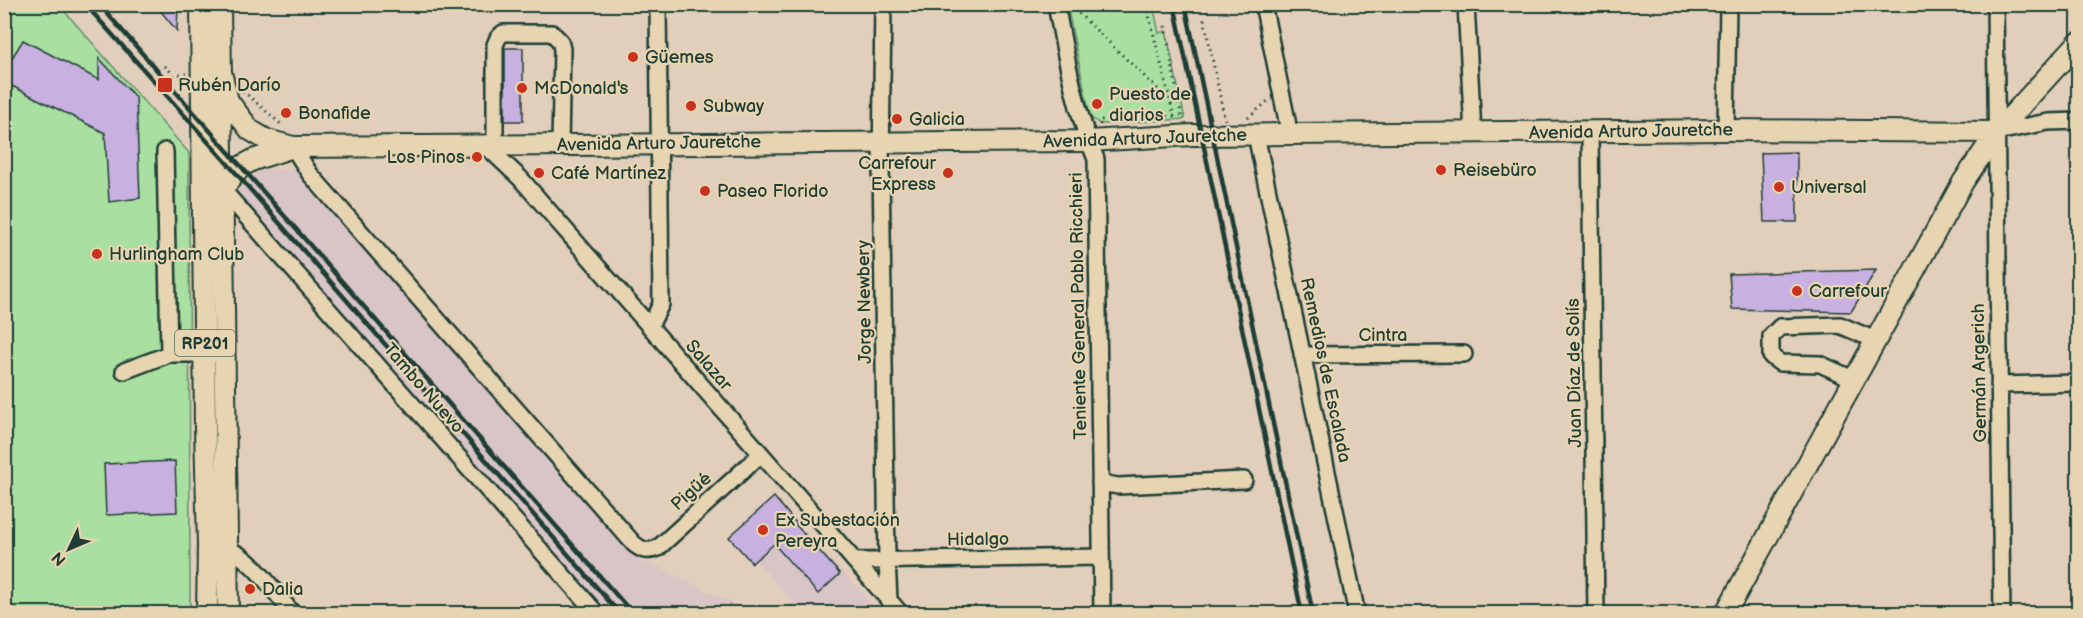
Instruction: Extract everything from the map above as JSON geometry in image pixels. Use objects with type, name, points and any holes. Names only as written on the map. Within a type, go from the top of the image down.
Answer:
[{"type":"main road","name":"RP201","points":[[201,4],[222,116],[228,614]]},
{"type":"main road","name":"RP201","points":[[207,614],[208,545],[201,134],[212,72],[220,4]]},
{"type":"main road","points":[[1725,614],[1963,182],[1997,132],[2079,43]]},
{"type":"main road","points":[[212,72],[228,101],[250,130],[285,149]]},
{"type":"main road","points":[[222,116],[241,139],[254,147],[285,149]]},
{"type":"main road","name":"Avenida Arturo Jauretche","points":[[285,149],[659,143],[1093,141],[1228,135],[1726,130],[1997,132]]},
{"type":"main road","points":[[222,189],[242,166],[285,149]]},
{"type":"street","points":[[650,326],[661,304],[658,4]]},
{"type":"street","name":"Jorge Newbery","points":[[883,4],[881,141],[889,600]]},
{"type":"street","name":"Teniente General Pablo Ricchieri","points":[[1056,4],[1072,86],[1093,141],[1096,159],[1102,614]]},
{"type":"street","points":[[1263,4],[1290,135]]},
{"type":"street","points":[[1466,4],[1473,133]]},
{"type":"street","points":[[1726,130],[1728,4]]},
{"type":"street","name":"Germán Argerich","points":[[1995,4],[2002,614]]},
{"type":"street","points":[[490,145],[495,45],[503,33],[552,33],[560,41],[562,49],[560,144]]},
{"type":"street","points":[[1997,132],[2048,122],[2079,122]]},
{"type":"street","name":"Juan Díaz de Solís","points":[[1590,132],[1596,614]]},
{"type":"street","name":"Remedios de Escalada","points":[[1256,135],[1357,614]]},
{"type":"street","name":"Salazar","points":[[490,145],[901,614]]},
{"type":"street","name":"Pigüé","points":[[285,149],[310,174],[634,544],[644,551],[658,548],[761,454]]},
{"type":"street","points":[[165,151],[169,354]]},
{"type":"street","name":"Tambo Nuevo","points":[[222,189],[597,614]]},
{"type":"street","points":[[1853,380],[1820,364],[1780,363],[1771,356],[1771,336],[1780,327],[1840,325],[1875,340]]},
{"type":"street","points":[[124,371],[169,354],[225,354]]},
{"type":"street","name":"Cintra","points":[[1302,355],[1464,354]]},
{"type":"street","points":[[1999,385],[2079,383]]},
{"type":"street","points":[[1100,483],[1118,486],[1244,480]]},
{"type":"street","points":[[208,545],[228,548],[247,560],[293,614]]},
{"type":"street","name":"Hidalgo","points":[[855,561],[1101,557]]},
{"type":"path","points":[[1070,4],[1170,102]]},
{"type":"path","points":[[1093,141],[1100,120],[1174,116],[1146,4]]},
{"type":"path","points":[[1204,19],[1228,135]]},
{"type":"path","points":[[1165,26],[1185,136]]},
{"type":"path","points":[[165,66],[174,75],[212,72],[283,126]]},
{"type":"shaded area","points":[[295,169],[631,551],[644,563],[651,563],[746,610],[745,613],[605,613],[235,193],[260,170]]},
{"type":"shaded area","points":[[797,524],[881,613],[783,613],[793,602],[755,560]]},
{"type":"green space","name":"Hurlingham Club","points":[[5,5],[59,5],[189,153],[190,613],[5,613]]},
{"type":"green space","points":[[1067,5],[1153,5],[1159,33],[1166,31],[1185,119],[1100,124],[1090,117]]},
{"type":"building","points":[[155,4],[178,4],[177,31]]},
{"type":"building","points":[[23,40],[99,80],[99,58],[136,98],[140,198],[109,202],[105,133],[4,82],[4,71]]},
{"type":"building","points":[[505,48],[523,48],[523,121],[505,121]]},
{"type":"building","name":"Universal","points":[[1797,152],[1797,222],[1764,222],[1761,153]]},
{"type":"building","name":"Carrefour","points":[[1876,270],[1851,312],[1732,309],[1729,274]]},
{"type":"building","points":[[175,461],[177,512],[106,515],[104,464]]},
{"type":"building","points":[[774,497],[840,574],[818,594],[774,544],[752,563],[729,537]]},
{"type":"railway","points":[[85,4],[235,172],[620,614]]},
{"type":"railway","points":[[99,4],[633,614]]},
{"type":"railway","points":[[1174,4],[1302,614]]},
{"type":"railway","points":[[1185,4],[1313,614]]},
{"type":"place","name":"Güemes","points":[[633,57]]},
{"type":"place","name":"Rubén Darío","points":[[165,85]]},
{"type":"place","name":"McDonald's","points":[[522,88]]},
{"type":"place","name":"Puesto de diarios","points":[[1097,104]]},
{"type":"place","name":"Subway","points":[[691,106]]},
{"type":"place","name":"Bonafide","points":[[286,113]]},
{"type":"place","name":"Galicia","points":[[897,119]]},
{"type":"place","name":"Los Pinos","points":[[477,157]]},
{"type":"place","name":"Reisebüro","points":[[1441,170]]},
{"type":"place","name":"Café Martínez","points":[[539,173]]},
{"type":"place","name":"Carrefour Express","points":[[948,173]]},
{"type":"place","name":"Universal","points":[[1779,187]]},
{"type":"place","name":"Paseo Florido","points":[[705,191]]},
{"type":"place","name":"Hurlingham Club","points":[[97,254]]},
{"type":"place","name":"Carrefour","points":[[1797,291]]},
{"type":"place","name":"Ex Subestación Pereyra","points":[[763,530]]},
{"type":"place","name":"Dalia","points":[[250,589]]}]
